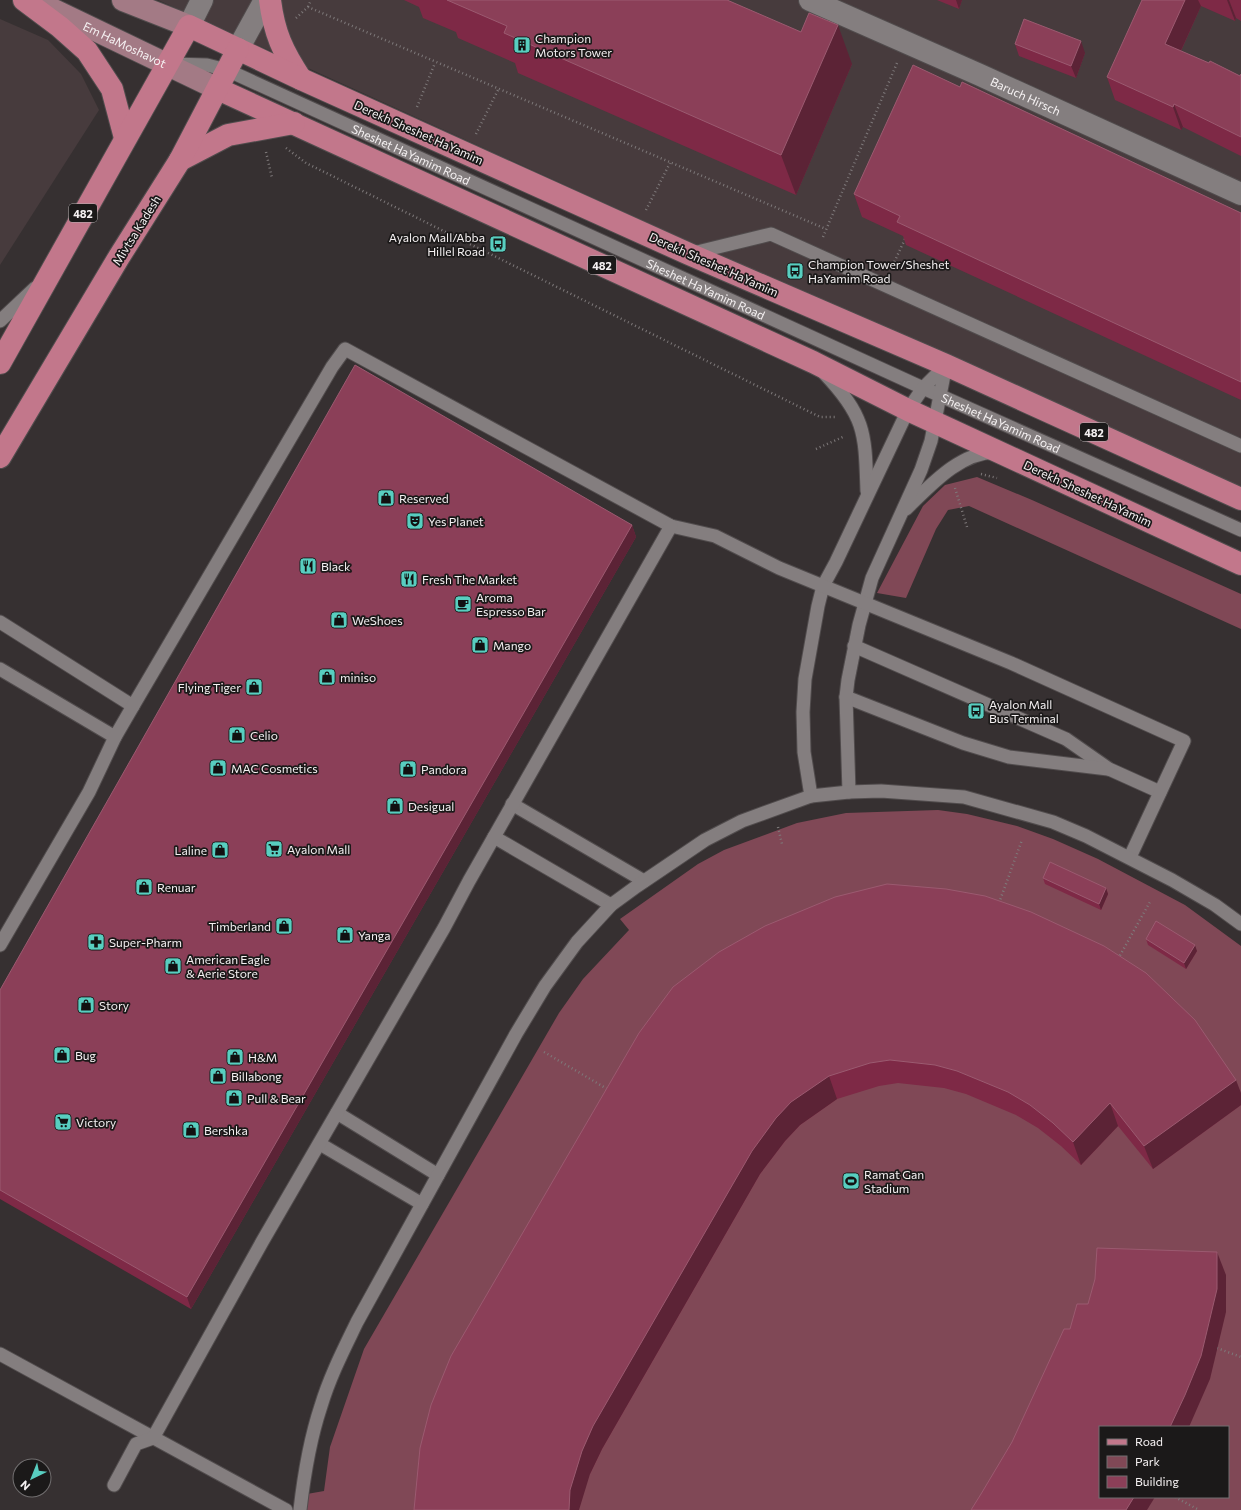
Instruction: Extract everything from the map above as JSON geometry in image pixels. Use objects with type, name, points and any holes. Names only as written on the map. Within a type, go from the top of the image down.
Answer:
[{"type":"main road","points":[[24,0],[60,27],[86,51],[112,89],[125,138]]},
{"type":"main road","name":"Em HaMoshavot","points":[[33,0],[168,64],[222,79]]},
{"type":"main road","points":[[123,0],[189,26]]},
{"type":"main road","points":[[270,0],[272,21],[276,35],[301,79]]},
{"type":"main road","name":"482","points":[[0,363],[189,26]]},
{"type":"main road","name":"Derekh Sheshet HaYamim","points":[[189,26],[301,79],[689,254],[946,365],[1241,499]]},
{"type":"main road","name":"Mivtsa Kadesh","points":[[0,457],[119,257],[180,160],[238,49]]},
{"type":"main road","name":"482","points":[[222,79],[294,123],[813,362],[935,422]]},
{"type":"main road","points":[[180,160],[228,135],[294,123]]},
{"type":"main road","name":"Derekh Sheshet HaYamim","points":[[935,422],[1241,564]]},
{"type":"street","points":[[189,26],[202,0]]},
{"type":"street","name":"Mivtsa Kadesh","points":[[238,49],[265,0]]},
{"type":"street","name":"Baruch Hirsch","points":[[810,0],[842,7],[906,42],[1241,194]]},
{"type":"lane","name":"Sheshet HaYamim Road","points":[[222,79],[1241,530]]},
{"type":"lane","points":[[689,254],[771,234],[1241,446]]},
{"type":"lane","points":[[0,321],[50,274]]},
{"type":"lane","points":[[0,945],[89,792],[115,737],[332,367],[346,349],[671,526],[715,536],[780,568],[1011,663],[1184,741],[1130,857]]},
{"type":"lane","points":[[813,362],[844,394],[858,416],[866,444],[868,494]]},
{"type":"lane","points":[[811,796],[804,752],[803,712],[805,679],[823,586],[908,410],[923,388],[946,365]]},
{"type":"lane","points":[[850,792],[846,697],[854,646],[872,578],[921,470],[935,422],[946,365]]},
{"type":"lane","points":[[902,513],[930,486],[954,467],[973,456],[999,452]]},
{"type":"lane","points":[[114,1485],[136,1444],[153,1438],[671,526]]},
{"type":"lane","points":[[1,623],[133,706]]},
{"type":"lane","points":[[854,646],[1066,739],[1110,769],[1160,792]]},
{"type":"lane","points":[[0,669],[115,737]]},
{"type":"lane","points":[[846,697],[963,744],[1009,757],[1110,769]]},
{"type":"lane","points":[[300,1510],[305,1471],[319,1412],[334,1368],[357,1322],[438,1175],[545,986],[577,942],[612,905],[644,881],[706,840],[742,821],[811,796],[850,792],[882,791],[964,797],[1053,822],[1130,857],[1215,905],[1241,924]]},
{"type":"lane","points":[[512,804],[644,881]]},
{"type":"lane","points":[[494,837],[612,905]]},
{"type":"lane","points":[[337,1113],[438,1175]]},
{"type":"lane","points":[[320,1144],[422,1204]]},
{"type":"lane","points":[[0,1354],[286,1510]]},
{"type":"path","points":[[276,35],[308,7],[311,0]]},
{"type":"path","points":[[308,7],[435,63],[826,229]]},
{"type":"path","points":[[816,254],[906,42]]},
{"type":"path","points":[[408,127],[435,63]]},
{"type":"path","points":[[466,153],[498,90]]},
{"type":"path","points":[[261,128],[306,163],[820,417],[858,416]]},
{"type":"path","points":[[636,230],[670,162]]},
{"type":"path","points":[[898,255],[908,233]]},
{"type":"path","points":[[967,527],[954,467],[1001,479]]},
{"type":"path","points":[[998,905],[1022,840]]},
{"type":"path","points":[[1116,963],[1151,900]]},
{"type":"path","points":[[544,1052],[610,1091]]},
{"type":"path","points":[[1217,1348],[1241,1357]]},
{"type":"path","points":[[1177,1498],[1199,1510]]},
{"type":"shaded area","points":[[158,0],[1241,0],[1241,492]]},
{"type":"shaded area","points":[[0,19],[48,40],[81,74],[99,110],[0,265]]},
{"type":"green space","points":[[977,477],[1032,500],[1241,594],[1241,629],[969,506],[948,510],[936,529],[906,598],[877,593],[923,506],[945,485]]},
{"type":"green space","name":"Ramat Gan Stadium","points":[[938,810],[967,814],[1017,826],[1053,839],[1098,859],[1185,905],[1241,946],[1241,1510],[307,1510],[307,1494],[324,1491],[330,1447],[364,1349],[559,1013],[583,979],[629,930],[620,919],[698,864],[724,850],[797,823],[846,813]]},
{"type":"building","points":[[447,0],[727,0],[801,32],[809,13],[838,25],[781,155],[504,33],[507,26]]},
{"type":"building","points":[[1142,0],[1185,0],[1165,44],[1209,63],[1210,61],[1240,76],[1241,74],[1241,137],[1174,104],[1173,107],[1107,77]]},
{"type":"building","points":[[1024,19],[1081,41],[1071,66],[1015,44]]},
{"type":"building","points":[[913,65],[960,87],[962,82],[1241,213],[1241,382],[897,222],[900,216],[854,194]]},
{"type":"building","name":"Ayalon Mall","points":[[355,365],[632,525],[187,1297],[0,1190],[0,990]]},
{"type":"building","points":[[1050,862],[1106,888],[1099,904],[1043,878]]},
{"type":"building","points":[[887,884],[946,889],[985,896],[1031,912],[1104,946],[1146,973],[1195,1020],[1236,1080],[1144,1146],[1110,1103],[1073,1142],[1053,1123],[1030,1105],[1008,1092],[957,1071],[935,1065],[890,1060],[870,1063],[829,1076],[791,1102],[776,1118],[752,1151],[593,1426],[582,1451],[570,1490],[569,1510],[414,1510],[420,1448],[431,1405],[451,1356],[639,1033],[673,987],[719,952],[765,926],[835,897]]},
{"type":"building","points":[[1156,921],[1195,945],[1184,963],[1146,939]]},
{"type":"building","points":[[1097,1248],[1217,1252],[1217,1289],[1201,1356],[1170,1426],[1099,1426],[1099,1498],[1133,1498],[1126,1510],[971,1510],[1012,1442],[1064,1329],[1070,1329],[1077,1304],[1088,1304],[1095,1279]]},
{"type":"place","name":"Champion Motors Tower","points":[[522,45]]},
{"type":"place","name":"Ayalon Mall/Abba Hillel Road","points":[[498,244]]},
{"type":"place","name":"Champion Tower/Sheshet HaYamim Road","points":[[795,271]]},
{"type":"place","name":"Reserved","points":[[386,498]]},
{"type":"place","name":"Yes Planet","points":[[415,521]]},
{"type":"place","name":"Black","points":[[308,566]]},
{"type":"place","name":"Fresh The Market","points":[[409,579]]},
{"type":"place","name":"Aroma Espresso Bar","points":[[463,604]]},
{"type":"place","name":"WeShoes","points":[[339,620]]},
{"type":"place","name":"Mango","points":[[480,645]]},
{"type":"place","name":"miniso","points":[[327,677]]},
{"type":"place","name":"Flying Tiger","points":[[254,687]]},
{"type":"place","name":"Ayalon Mall Bus Terminal","points":[[976,711]]},
{"type":"place","name":"Celio","points":[[237,735]]},
{"type":"place","name":"MAC Cosmetics","points":[[218,768]]},
{"type":"place","name":"Pandora","points":[[408,769]]},
{"type":"place","name":"Desigual","points":[[395,806]]},
{"type":"place","name":"Ayalon Mall","points":[[274,849]]},
{"type":"place","name":"Laline","points":[[220,850]]},
{"type":"place","name":"Renuar","points":[[144,887]]},
{"type":"place","name":"Timberland","points":[[284,926]]},
{"type":"place","name":"Yanga","points":[[345,935]]},
{"type":"place","name":"Super-Pharm","points":[[96,942]]},
{"type":"place","name":"American Eagle & Aerie Store","points":[[173,966]]},
{"type":"place","name":"Story","points":[[86,1005]]},
{"type":"place","name":"Bug","points":[[62,1055]]},
{"type":"place","name":"H&M","points":[[235,1057]]},
{"type":"place","name":"Billabong","points":[[218,1076]]},
{"type":"place","name":"Pull & Bear","points":[[234,1098]]},
{"type":"place","name":"Victory","points":[[63,1122]]},
{"type":"place","name":"Bershka","points":[[191,1130]]},
{"type":"place","name":"Ramat Gan Stadium","points":[[851,1181]]}]
